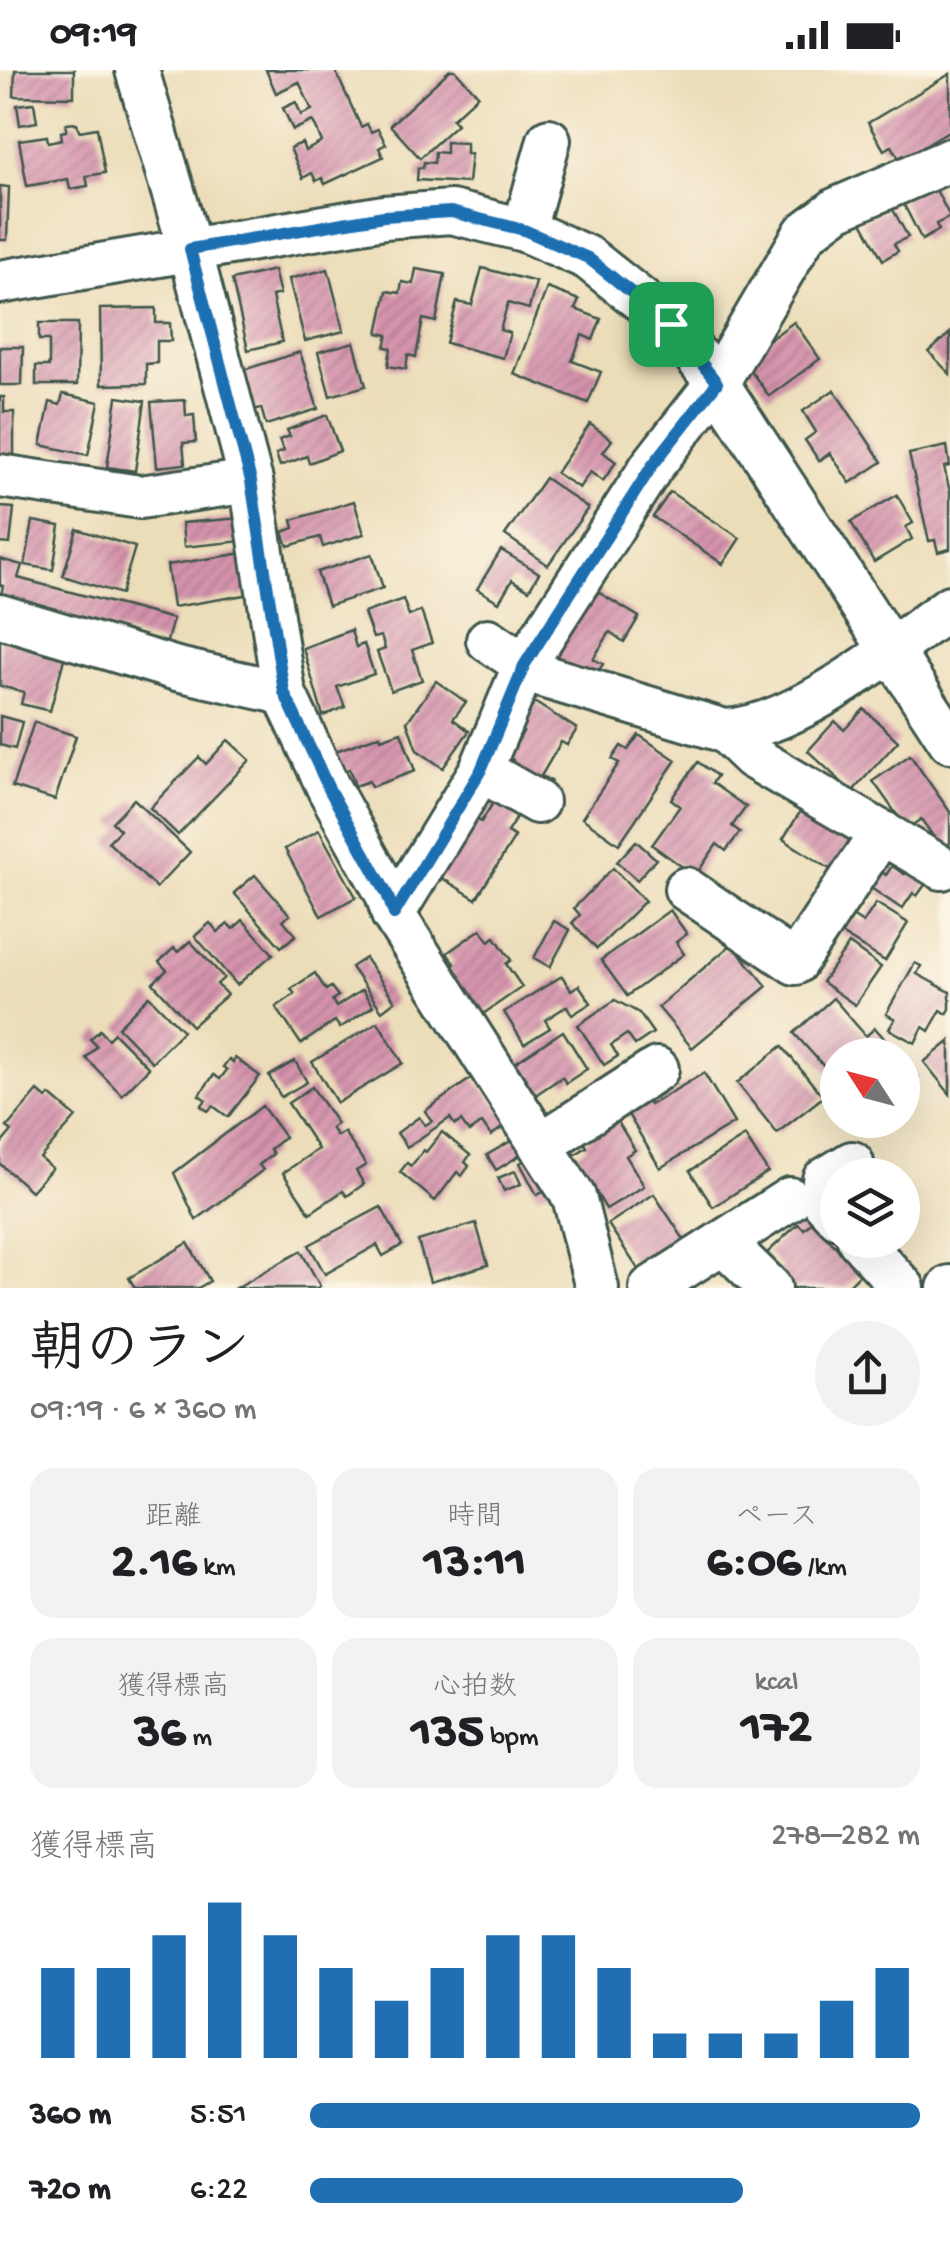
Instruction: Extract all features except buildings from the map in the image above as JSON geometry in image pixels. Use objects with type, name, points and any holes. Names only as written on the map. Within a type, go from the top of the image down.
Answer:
[{"type":"street","points":[[137,70],[190,249],[253,501],[284,692],[394,914],[574,1197],[597,1288]]},
{"type":"street","points":[[524,230],[549,140]]},
{"type":"street","points":[[394,914],[481,770],[525,664],[652,466],[717,383],[805,233],[837,209],[950,160]]},
{"type":"street","points":[[0,282],[384,216],[451,212],[524,230],[588,258],[671,324],[717,383],[950,742]]},
{"type":"street","points":[[0,476],[140,497],[253,501]]},
{"type":"street","points":[[488,640],[542,676],[725,731],[752,730],[818,697],[950,607]]},
{"type":"street","points":[[0,616],[177,668],[284,692]]},
{"type":"street","points":[[725,731],[752,757],[942,868]]},
{"type":"street","points":[[481,770],[537,802]]},
{"type":"street","points":[[686,890],[795,962],[882,832]]},
{"type":"street","points":[[540,1144],[657,1069]]},
{"type":"street","points":[[651,1288],[790,1199]]},
{"type":"street","points":[[723,1242],[770,1288]]},
{"type":"street","points":[[876,1258],[903,1288]]},
{"type":"route","points":[[451,212],[524,230],[588,258],[671,324],[717,383],[652,466],[525,664],[481,770],[394,914],[284,692],[251,481],[190,249],[384,216],[451,212]]}]
